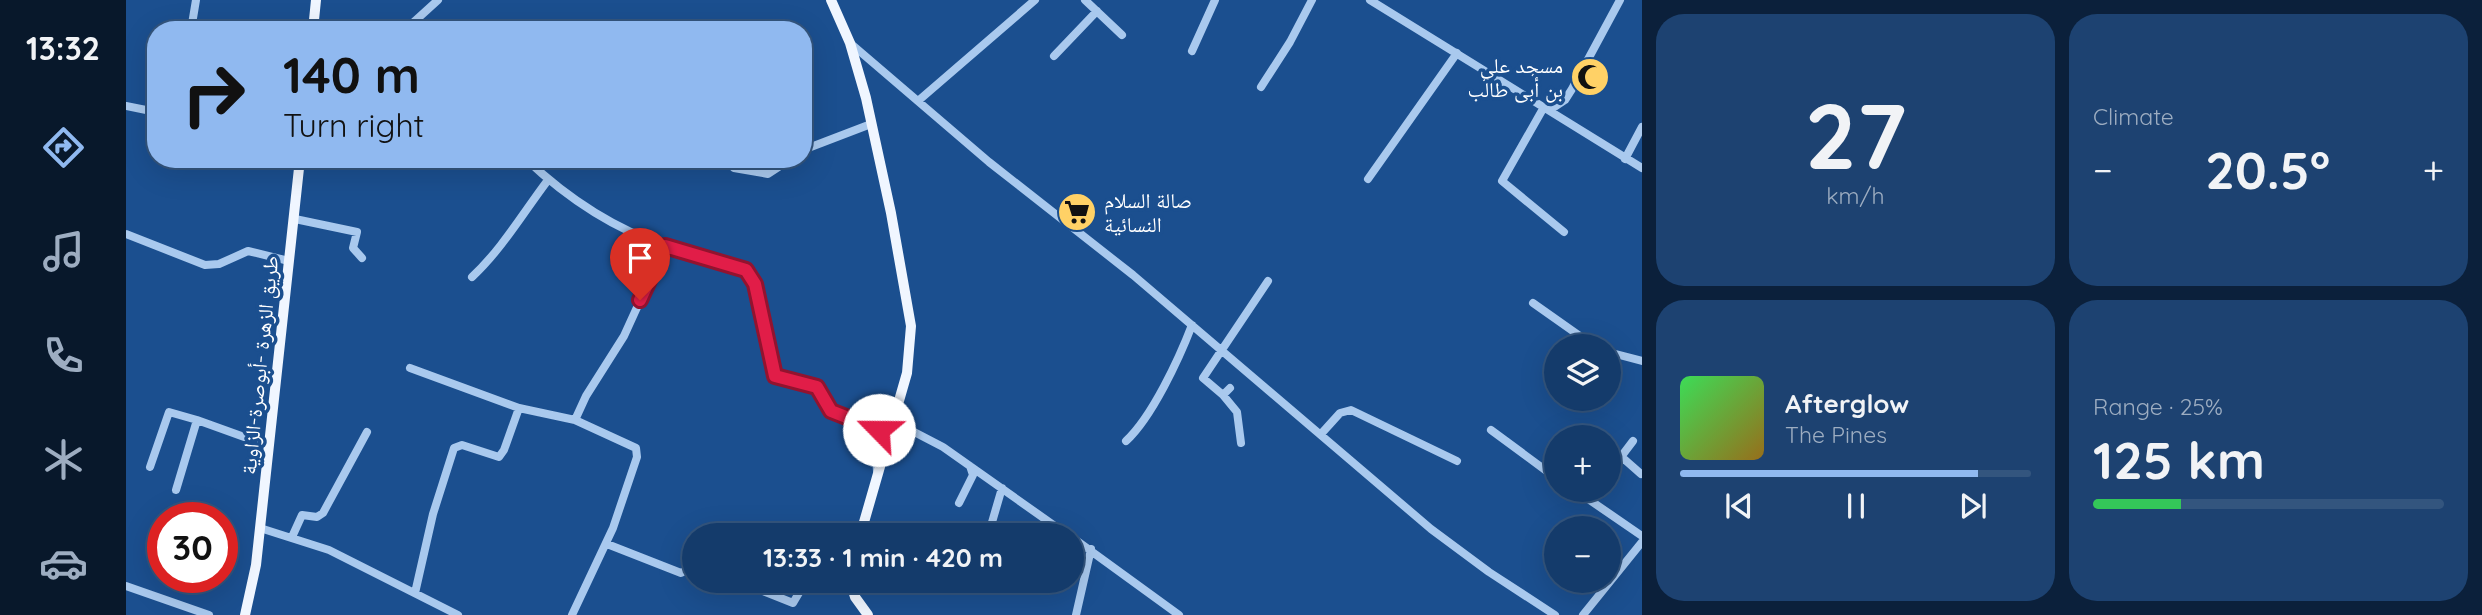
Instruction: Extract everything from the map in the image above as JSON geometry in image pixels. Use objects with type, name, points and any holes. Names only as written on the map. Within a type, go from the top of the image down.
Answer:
[{"type":"main road","points":[[314,21],[316,0]]},
{"type":"main road","points":[[831,0],[850,43],[871,124],[911,326],[909,363],[864,523]]},
{"type":"main road","name":"طريق الزهرة -أبوصرة-الزاوية","points":[[245,615],[260,528],[299,168]]},
{"type":"main road","points":[[855,593],[863,613]]},
{"type":"street","points":[[192,21],[196,0]]},
{"type":"street","points":[[415,21],[438,0]]},
{"type":"street","points":[[918,101],[1035,0]]},
{"type":"street","points":[[1086,0],[1122,35]]},
{"type":"street","points":[[1192,51],[1215,0]]},
{"type":"street","points":[[1261,87],[1290,42],[1312,0]]},
{"type":"street","points":[[1370,0],[1642,168]]},
{"type":"street","points":[[1562,118],[1564,100],[1619,0]]},
{"type":"street","points":[[1054,56],[1097,11]]},
{"type":"street","points":[[850,43],[1026,193],[1321,433],[1457,550],[1555,615]]},
{"type":"street","points":[[1368,179],[1457,52]]},
{"type":"street","points":[[1564,100],[1547,109],[1502,181],[1564,233]]},
{"type":"street","points":[[126,106],[147,110]]},
{"type":"street","points":[[812,147],[871,124]]},
{"type":"street","points":[[1625,159],[1642,128]]},
{"type":"street","points":[[535,168],[600,217],[665,246],[740,267],[751,275],[775,376],[817,387],[831,411],[876,427],[880,435],[876,457],[878,474]]},
{"type":"street","points":[[734,168],[768,174],[777,168]]},
{"type":"street","points":[[472,277],[498,253],[510,230],[548,180]]},
{"type":"street","points":[[295,219],[357,232],[353,248],[362,258]]},
{"type":"street","points":[[126,234],[205,265],[219,264],[248,251],[289,261]]},
{"type":"street","points":[[575,420],[586,396],[624,337],[665,246]]},
{"type":"street","points":[[1241,443],[1237,412],[1223,395],[1202,378],[1268,281]]},
{"type":"street","points":[[1533,303],[1577,334]]},
{"type":"street","points":[[1126,441],[1137,433],[1186,345],[1192,326]]},
{"type":"street","points":[[1621,355],[1642,361]]},
{"type":"street","points":[[410,368],[519,408],[575,420],[632,444],[638,452],[607,544],[572,615]]},
{"type":"street","points":[[1223,395],[1230,388]]},
{"type":"street","points":[[415,593],[433,514],[454,448],[462,445],[499,457],[505,450],[519,408]]},
{"type":"street","points":[[1321,433],[1340,413],[1350,410],[1457,461]]},
{"type":"street","points":[[149,467],[170,411],[269,446]]},
{"type":"street","points":[[176,490],[197,420]]},
{"type":"street","points":[[893,421],[969,464],[1051,523]]},
{"type":"street","points":[[1491,429],[1544,469]]},
{"type":"street","points":[[292,537],[302,515],[317,517],[323,513],[367,432]]},
{"type":"street","points":[[1621,457],[1633,441]]},
{"type":"street","points":[[1621,461],[1628,461],[1641,474]]},
{"type":"street","points":[[959,503],[973,475],[969,464]]},
{"type":"street","points":[[992,523],[1002,488]]},
{"type":"street","points":[[1593,502],[1642,536]]},
{"type":"street","points":[[260,528],[329,550],[458,615]]},
{"type":"street","points":[[1583,615],[1642,542]]},
{"type":"street","points":[[607,544],[682,572]]},
{"type":"street","points":[[1084,545],[1179,615]]},
{"type":"street","points":[[1076,615],[1091,549]]},
{"type":"street","points":[[126,586],[209,615]]},
{"type":"street","points":[[768,593],[793,603],[799,593]]},
{"type":"place","name":"مسجد علي بن أبى طالب","points":[[1590,77]]},
{"type":"place","name":"صالة السلام النسائية","points":[[1077,212]]},
{"type":"route","points":[[640,300],[665,246],[746,270],[755,284],[775,376],[779,380],[817,387],[831,411],[879,430]]}]
